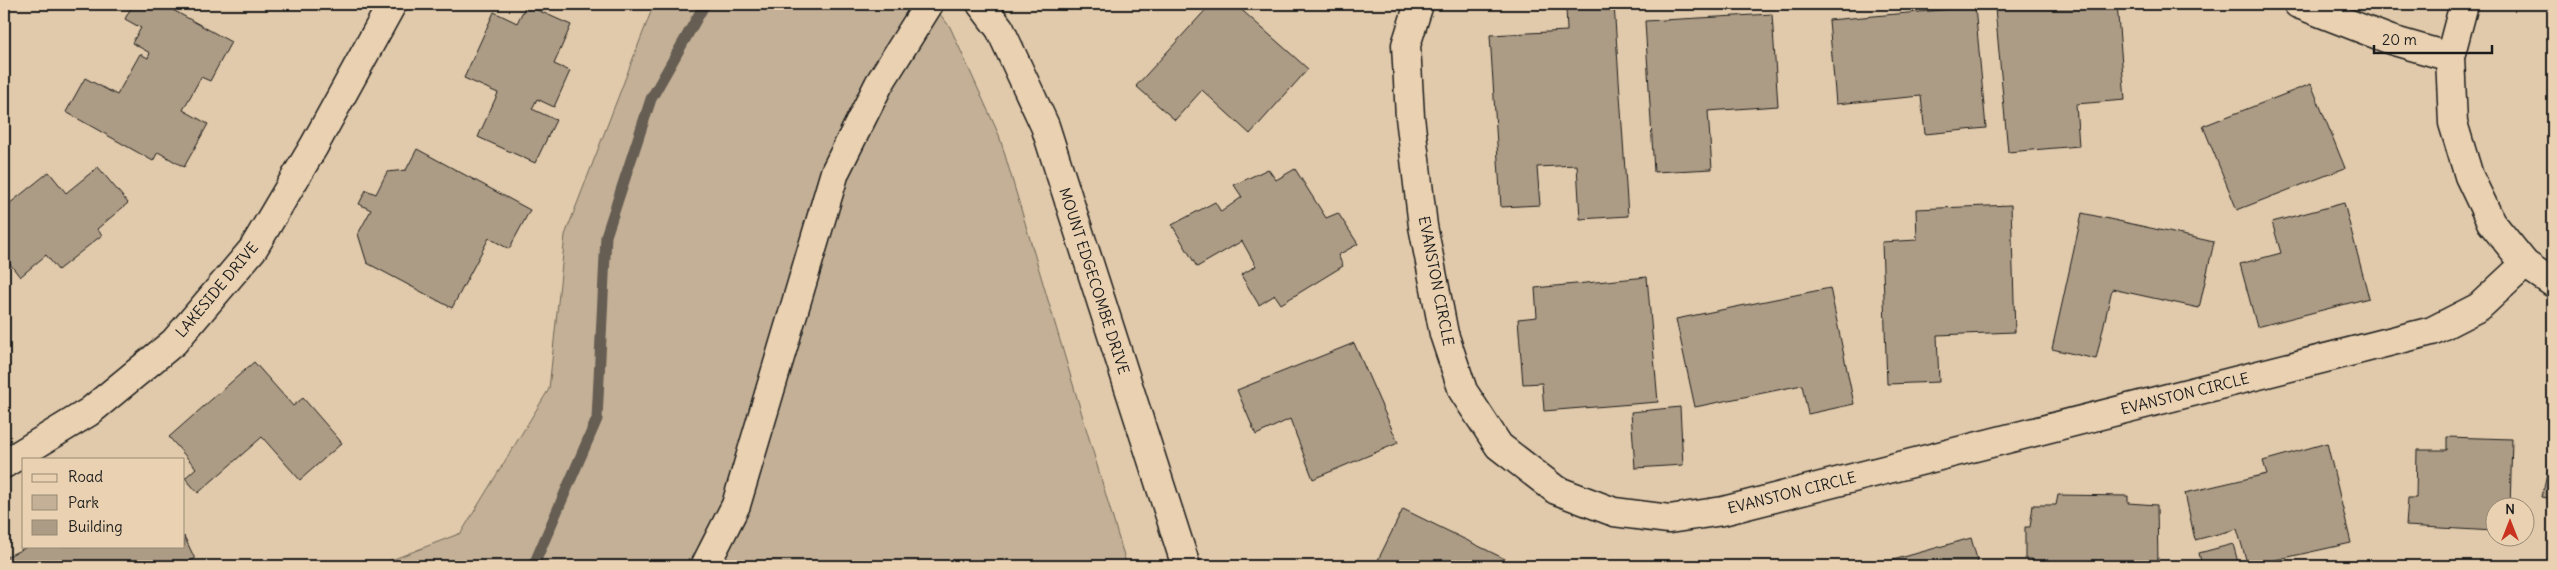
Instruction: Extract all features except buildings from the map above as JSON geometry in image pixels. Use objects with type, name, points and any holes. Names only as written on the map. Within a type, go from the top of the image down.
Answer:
[{"type":"street","name":"LAKESIDE DRIVE","points":[[4,464],[89,412],[174,342],[253,250],[314,146],[392,4]]},
{"type":"street","points":[[704,566],[736,505],[835,172],[879,84],[929,4]]},
{"type":"street","name":"MOUNT EDGECOMBE DRIVE","points":[[981,4],[1000,29],[1045,126],[1186,566]]},
{"type":"street","name":"EVANSTON CIRCLE","points":[[1419,4],[1406,45],[1410,117],[1423,226],[1444,334],[1463,391],[1500,446],[1556,490],[1614,512],[1668,519],[1723,511],[2432,331],[2479,307],[2525,264]]},
{"type":"street","points":[[2298,4],[2390,40],[2450,57]]},
{"type":"street","points":[[2464,4],[2450,57],[2453,123],[2469,176],[2491,222],[2525,264],[2553,283]]},
{"type":"green space","points":[[654,4],[932,4],[950,27],[999,135],[1127,566],[376,566],[461,533],[549,389],[565,235]]},
{"type":"waterway","points":[[530,566],[535,562],[597,419],[606,236],[651,99],[705,4]]}]
